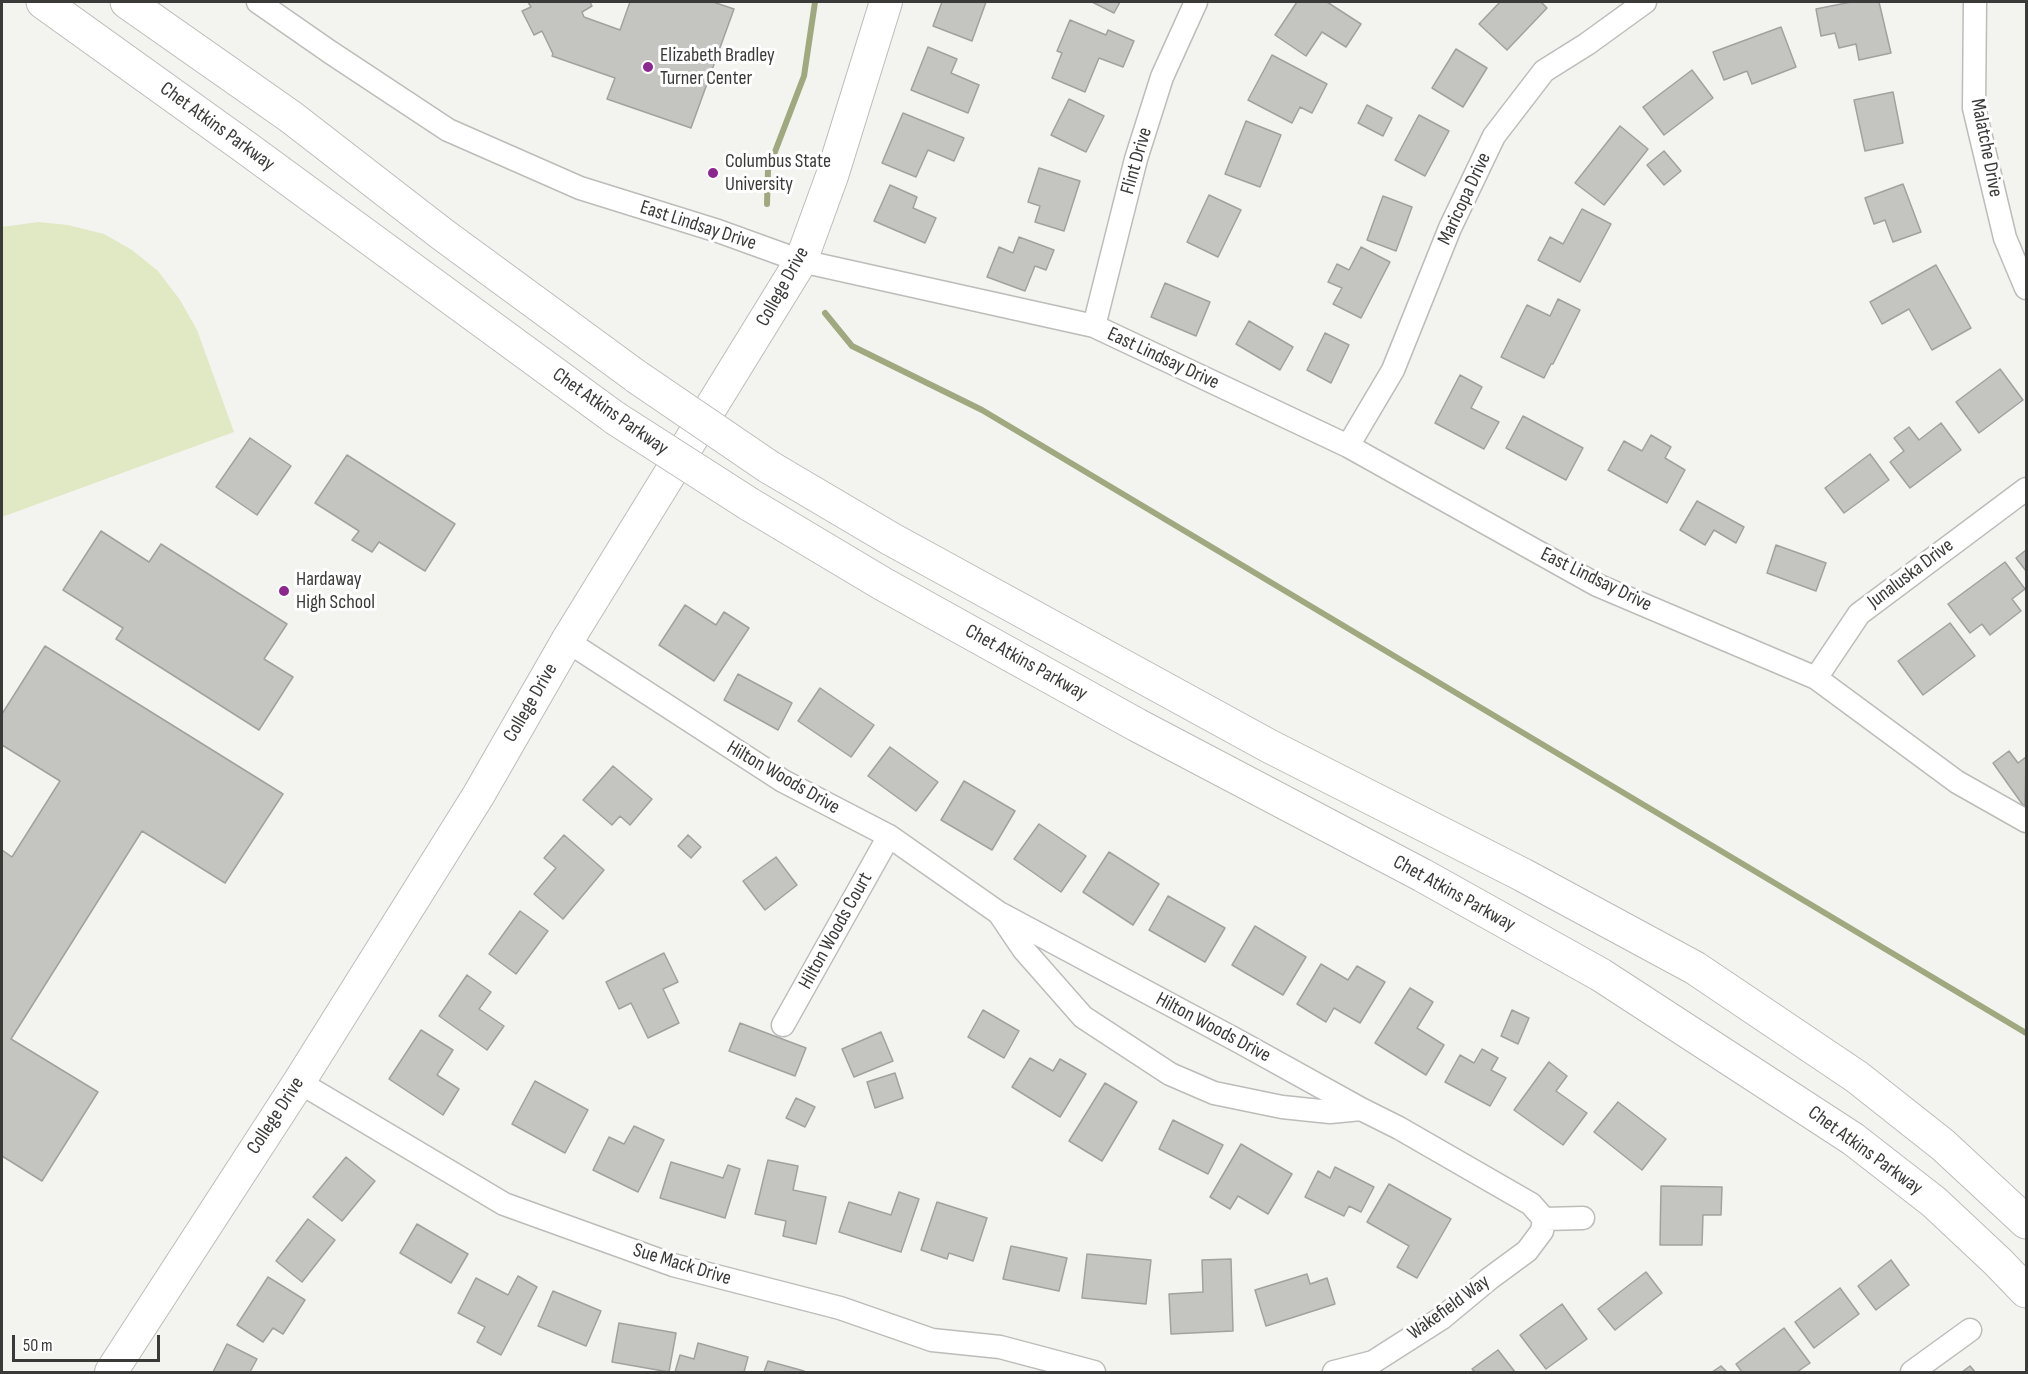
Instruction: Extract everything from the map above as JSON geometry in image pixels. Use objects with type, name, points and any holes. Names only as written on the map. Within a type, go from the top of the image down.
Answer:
[{"type":"highway","points":[[20,2],[116,54]]},
{"type":"highway","name":"Chet Atkins Parkway","points":[[43,2],[615,418],[749,504],[883,584],[1117,714],[1422,875],[1601,975],[1853,1139],[1934,1202],[1998,1262],[2026,1292]]},
{"type":"highway","points":[[127,2],[291,117],[442,234],[638,377],[769,467],[891,539],[1269,746],[1523,875],[1695,968],[1857,1077],[1943,1145],[2026,1222]]},
{"type":"street","name":"East Lindsay Drive","points":[[258,2],[448,130],[580,188],[718,231],[801,261],[1094,326],[1348,446],[1597,585],[1816,678],[1957,782],[2026,821]]},
{"type":"street","name":"College Drive","points":[[114,1371],[478,796],[567,641],[801,261],[832,176],[886,2]]},
{"type":"street","name":"Flint Drive","points":[[1094,326],[1136,159],[1162,76],[1196,2]]},
{"type":"street","name":"Maricopa Drive","points":[[1348,446],[1393,370],[1450,228],[1494,136],[1544,71],[1587,44],[1645,2]]},
{"type":"street","name":"Malatche Drive","points":[[1975,2],[1974,108],[2005,238],[2026,288]]},
{"type":"street","name":"Junaluska Drive","points":[[1816,678],[1859,614],[2026,489]]},
{"type":"street","name":"Hilton Woods Drive","points":[[567,641],[783,781],[889,837],[999,914],[1399,1128],[1531,1203],[1544,1219]]},
{"type":"street","name":"Hilton Woods Court","points":[[783,1025],[889,837]]},
{"type":"street","name":"Hilton Woods Drive","points":[[999,914],[1024,950],[1083,1017],[1170,1074],[1214,1093],[1282,1107],[1330,1112],[1361,1109]]},
{"type":"street","name":"Sue Mack Drive","points":[[298,1082],[504,1204],[673,1264],[840,1308],[932,1340],[1000,1347],[1094,1372]]},
{"type":"street","points":[[1544,1219],[1583,1218]]},
{"type":"street","name":"Wakefield Way","points":[[1334,1372],[1373,1362],[1442,1318],[1527,1251],[1542,1231],[1544,1219]]},
{"type":"street","points":[[1912,1372],[1970,1330]]},
{"type":"green space","points":[[38,222],[68,225],[104,234],[132,250],[158,271],[180,300],[197,330],[234,432],[2,517],[2,227]]},
{"type":"building","name":"Elizabeth Bradley Turner Center","points":[[528,2],[590,2],[592,6],[582,12],[584,17],[620,30],[630,2],[713,2],[734,9],[691,128],[607,99],[615,78],[552,56],[542,31],[534,35],[522,11],[531,7]]},
{"type":"building","points":[[942,2],[986,2],[972,41],[933,26]]},
{"type":"building","points":[[1092,2],[1120,2],[1114,13]]},
{"type":"building","points":[[1297,2],[1327,2],[1361,24],[1346,47],[1322,32],[1306,56],[1275,35]]},
{"type":"building","points":[[1500,2],[1541,2],[1547,8],[1507,50],[1479,24]]},
{"type":"building","points":[[1851,2],[1879,2],[1891,53],[1859,60],[1856,44],[1839,48],[1835,33],[1821,36],[1816,9]]},
{"type":"building","points":[[1070,20],[1106,35],[1108,30],[1134,41],[1123,67],[1099,58],[1085,92],[1052,78],[1062,53],[1057,51]]},
{"type":"building","points":[[1781,27],[1796,67],[1752,84],[1747,71],[1724,80],[1713,52]]},
{"type":"building","points":[[928,47],[957,59],[951,73],[979,85],[968,113],[911,90]]},
{"type":"building","points":[[1456,49],[1487,68],[1463,107],[1432,88]]},
{"type":"building","points":[[1272,55],[1327,84],[1312,113],[1300,107],[1292,123],[1248,100]]},
{"type":"building","points":[[1692,70],[1713,98],[1664,135],[1643,107]]},
{"type":"building","points":[[1893,92],[1903,143],[1865,151],[1854,100]]},
{"type":"building","points":[[1069,99],[1104,116],[1086,152],[1051,135]]},
{"type":"building","points":[[1367,105],[1392,118],[1383,136],[1358,123]]},
{"type":"building","points":[[903,113],[964,138],[954,161],[928,150],[916,177],[882,163]]},
{"type":"building","points":[[1419,115],[1449,131],[1425,176],[1395,160]]},
{"type":"building","points":[[1246,121],[1281,135],[1260,187],[1225,174]]},
{"type":"building","points":[[1620,126],[1648,149],[1604,205],[1575,183]]},
{"type":"building","points":[[1664,151],[1681,171],[1664,185],[1647,165]]},
{"type":"building","points":[[1039,168],[1080,181],[1064,231],[1035,222],[1040,206],[1028,202]]},
{"type":"building","points":[[1903,184],[1921,232],[1893,242],[1885,220],[1874,224],[1865,198]]},
{"type":"building","points":[[890,185],[917,197],[913,208],[936,218],[925,243],[874,221]]},
{"type":"building","points":[[1209,195],[1241,210],[1218,257],[1187,242]]},
{"type":"building","points":[[1383,196],[1412,207],[1396,251],[1367,240]]},
{"type":"building","points":[[1582,209],[1611,224],[1580,282],[1538,260],[1550,237],[1563,244]]},
{"type":"building","points":[[1019,237],[1054,250],[1046,270],[1035,266],[1025,291],[987,277],[999,247],[1013,253]]},
{"type":"building","points":[[1361,247],[1390,262],[1361,318],[1333,304],[1342,288],[1328,282],[1337,264],[1349,270]]},
{"type":"building","points":[[1936,265],[1971,328],[1932,350],[1909,309],[1882,324],[1870,302]]},
{"type":"building","points":[[1165,283],[1210,302],[1196,336],[1151,317]]},
{"type":"building","points":[[1558,299],[1580,310],[1544,378],[1501,357],[1527,305],[1550,316]]},
{"type":"building","points":[[1249,321],[1293,347],[1280,370],[1236,344]]},
{"type":"building","points":[[1325,333],[1349,345],[1331,383],[1307,370]]},
{"type":"building","points":[[2000,369],[2023,400],[1979,433],[1956,402]]},
{"type":"building","points":[[1460,375],[1482,387],[1471,408],[1499,422],[1484,449],[1435,423]]},
{"type":"building","points":[[1523,416],[1583,448],[1566,480],[1506,448]]},
{"type":"building","points":[[1941,423],[1961,450],[1910,488],[1890,462],[1904,451],[1894,438],[1909,427],[1919,440]]},
{"type":"building","points":[[1651,435],[1671,447],[1665,458],[1685,470],[1667,503],[1608,470],[1624,441],[1642,451]]},
{"type":"building","points":[[250,438],[291,466],[257,515],[216,487]]},
{"type":"building","points":[[1870,454],[1889,480],[1844,513],[1825,488]]},
{"type":"building","points":[[347,455],[455,524],[425,571],[379,542],[372,552],[352,540],[359,531],[315,503]]},
{"type":"building","points":[[1697,501],[1744,527],[1736,543],[1714,530],[1705,545],[1680,530]]},
{"type":"building","points":[[101,531],[149,562],[161,544],[287,624],[264,659],[293,677],[259,730],[116,639],[123,628],[63,590]]},
{"type":"building","points":[[1776,545],[1826,563],[1816,591],[1767,573]]},
{"type":"building","points":[[2026,550],[2026,571],[2016,558]]},
{"type":"building","points":[[2005,562],[2025,589],[2012,599],[2021,611],[1990,635],[1982,624],[1970,633],[1948,604]]},
{"type":"building","points":[[685,605],[716,625],[724,612],[749,628],[714,681],[659,645]]},
{"type":"building","points":[[1950,623],[1975,656],[1923,695],[1898,661]]},
{"type":"building","points":[[45,646],[283,794],[225,883],[142,831],[11,1039],[98,1092],[42,1181],[2,1156],[2,850],[12,857],[60,781],[2,745],[2,714]]},
{"type":"building","points":[[738,674],[792,703],[778,730],[724,700]]},
{"type":"building","points":[[820,688],[874,725],[851,757],[798,721]]},
{"type":"building","points":[[890,747],[938,782],[916,811],[868,776]]},
{"type":"building","points":[[2009,751],[2018,763],[2026,757],[2025,808],[1993,763]]},
{"type":"building","points":[[613,766],[652,799],[630,825],[620,816],[612,825],[583,800]]},
{"type":"building","points":[[964,781],[1015,811],[992,850],[941,820]]},
{"type":"building","points":[[1039,824],[1086,856],[1061,892],[1014,859]]},
{"type":"building","points":[[564,835],[604,870],[563,919],[534,894],[556,868],[544,858]]},
{"type":"building","points":[[688,835],[701,847],[691,858],[678,846]]},
{"type":"building","points":[[1109,852],[1159,884],[1133,925],[1083,892]]},
{"type":"building","points":[[776,857],[797,885],[765,910],[743,881]]},
{"type":"building","points":[[1168,896],[1225,928],[1205,962],[1149,930]]},
{"type":"building","points":[[520,911],[548,931],[516,974],[489,954]]},
{"type":"building","points":[[1255,926],[1306,957],[1283,995],[1232,965]]},
{"type":"building","points":[[664,953],[678,982],[663,989],[679,1023],[648,1038],[631,1003],[619,1009],[606,982]]},
{"type":"building","points":[[1321,964],[1348,980],[1357,966],[1385,982],[1360,1023],[1334,1008],[1326,1022],[1297,1004]]},
{"type":"building","points":[[467,975],[491,992],[479,1009],[504,1026],[487,1050],[439,1016]]},
{"type":"building","points":[[1410,988],[1433,1002],[1417,1028],[1444,1045],[1426,1075],[1375,1043]]},
{"type":"building","points":[[983,1010],[1019,1031],[1004,1058],[968,1037]]},
{"type":"building","points":[[1512,1010],[1529,1018],[1518,1044],[1501,1036]]},
{"type":"building","points":[[740,1023],[806,1048],[795,1076],[729,1051]]},
{"type":"building","points":[[421,1030],[453,1050],[437,1075],[459,1089],[443,1115],[389,1079]]},
{"type":"building","points":[[881,1032],[893,1061],[854,1077],[842,1049]]},
{"type":"building","points":[[1482,1049],[1498,1058],[1491,1070],[1506,1078],[1490,1106],[1445,1082],[1460,1055],[1474,1063]]},
{"type":"building","points":[[1030,1058],[1053,1071],[1060,1059],[1086,1074],[1060,1117],[1012,1087]]},
{"type":"building","points":[[1549,1062],[1567,1076],[1556,1091],[1587,1113],[1563,1145],[1514,1110]]},
{"type":"building","points":[[895,1073],[903,1098],[875,1108],[867,1082]]},
{"type":"building","points":[[535,1081],[588,1110],[565,1153],[512,1124]]},
{"type":"building","points":[[1105,1083],[1137,1102],[1102,1161],[1069,1141]]},
{"type":"building","points":[[796,1098],[815,1107],[805,1127],[786,1118]]},
{"type":"building","points":[[1618,1102],[1666,1139],[1642,1170],[1594,1132]]},
{"type":"building","points":[[1173,1120],[1223,1145],[1208,1174],[1159,1149]]},
{"type":"building","points":[[634,1126],[664,1140],[638,1192],[593,1170],[609,1137],[624,1144]]},
{"type":"building","points":[[1241,1144],[1292,1174],[1268,1214],[1238,1196],[1230,1209],[1210,1197]]},
{"type":"building","points":[[346,1157],[375,1181],[342,1221],[313,1197]]},
{"type":"building","points":[[768,1160],[798,1166],[793,1190],[826,1197],[816,1244],[783,1236],[786,1221],[755,1214]]},
{"type":"building","points":[[671,1162],[723,1178],[728,1165],[740,1169],[725,1218],[660,1198]]},
{"type":"building","points":[[1335,1167],[1374,1187],[1361,1212],[1349,1206],[1344,1216],[1305,1197],[1318,1171],[1330,1178]]},
{"type":"building","points":[[1389,1184],[1451,1219],[1417,1278],[1397,1267],[1409,1246],[1367,1222]]},
{"type":"building","points":[[1661,1186],[1722,1187],[1721,1215],[1703,1215],[1702,1245],[1660,1245]]},
{"type":"building","points":[[899,1192],[919,1199],[901,1252],[839,1232],[849,1202],[891,1215]]},
{"type":"building","points":[[937,1202],[987,1218],[973,1261],[949,1253],[947,1259],[921,1250]]},
{"type":"building","points":[[308,1219],[335,1240],[302,1282],[276,1261]]},
{"type":"building","points":[[417,1224],[468,1254],[451,1283],[400,1253]]},
{"type":"building","points":[[1011,1246],[1067,1258],[1059,1291],[1003,1279]]},
{"type":"building","points":[[1087,1254],[1151,1260],[1146,1304],[1082,1298]]},
{"type":"building","points":[[1231,1259],[1233,1331],[1171,1334],[1169,1294],[1203,1292],[1202,1260]]},
{"type":"building","points":[[1891,1260],[1909,1285],[1876,1310],[1858,1286]]},
{"type":"building","points":[[1646,1272],[1662,1293],[1615,1330],[1598,1309]]},
{"type":"building","points":[[1307,1274],[1310,1284],[1327,1278],[1335,1304],[1266,1326],[1255,1290]]},
{"type":"building","points":[[518,1276],[537,1287],[501,1355],[477,1342],[485,1327],[458,1313],[476,1278],[508,1295]]},
{"type":"building","points":[[268,1277],[305,1300],[283,1334],[273,1328],[263,1342],[237,1325]]},
{"type":"building","points":[[1840,1288],[1859,1314],[1814,1348],[1795,1322]]},
{"type":"building","points":[[553,1291],[601,1311],[586,1346],[538,1326]]},
{"type":"building","points":[[1562,1304],[1587,1339],[1546,1369],[1520,1335]]},
{"type":"building","points":[[619,1323],[676,1333],[669,1372],[612,1362]]},
{"type":"building","points":[[1784,1328],[1810,1363],[1797,1372],[1742,1372],[1736,1364]]},
{"type":"building","points":[[698,1343],[748,1357],[744,1372],[675,1372],[680,1355],[694,1359]]},
{"type":"building","points":[[227,1344],[257,1359],[250,1372],[213,1372]]},
{"type":"building","points":[[1498,1350],[1515,1372],[1475,1372],[1472,1369]]},
{"type":"building","points":[[768,1361],[804,1371],[764,1372]]},
{"type":"building","points":[[1721,1366],[1727,1372],[1712,1372]]},
{"type":"building","points":[[1970,1366],[1975,1372],[1962,1372]]},
{"type":"waterway","points":[[767,204],[768,170],[804,76],[815,2]]},
{"type":"waterway","points":[[825,313],[852,346],[982,410],[2026,1033]]},
{"type":"place","name":"Elizabeth Bradley Turner Center","points":[[648,67]]},
{"type":"place","name":"Columbus State University","points":[[713,173]]},
{"type":"place","name":"Hardaway High School","points":[[284,591]]}]
